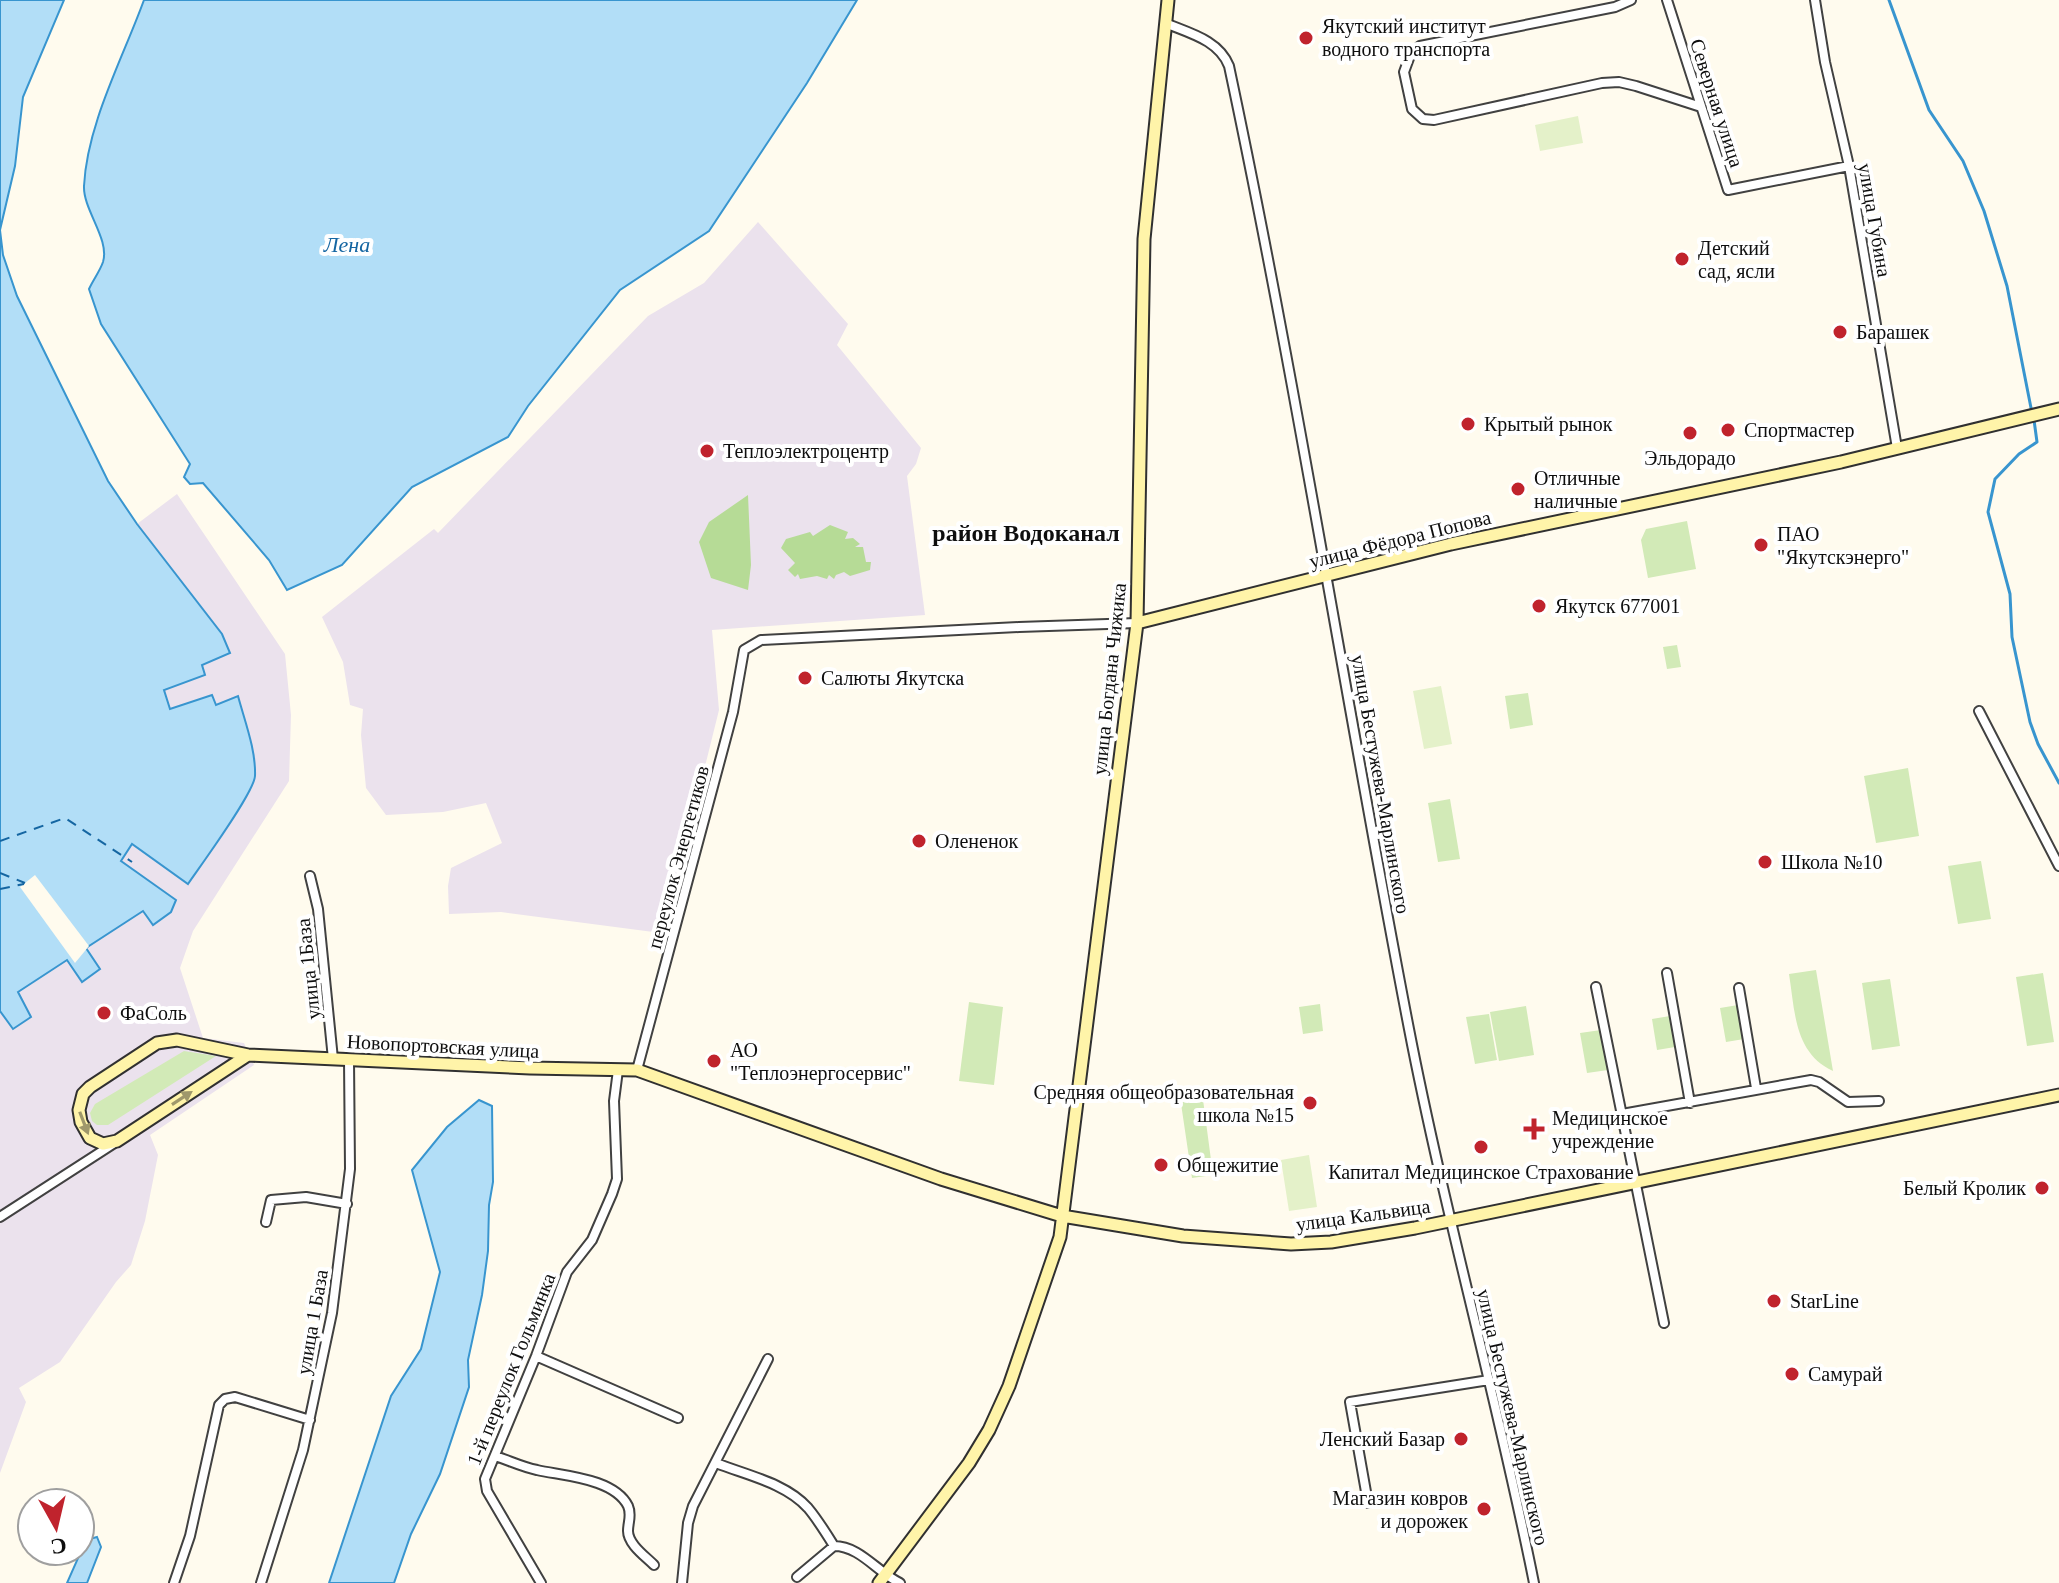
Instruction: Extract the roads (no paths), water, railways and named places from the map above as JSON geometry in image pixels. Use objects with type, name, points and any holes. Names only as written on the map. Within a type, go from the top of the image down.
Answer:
[{"type":"street","name":"улица Богдана Чижика","points":[[883,1580],[969,1463],[989,1430],[1009,1386],[1060,1237],[1137,623],[1144,239],[1168,0]]},
{"type":"street","points":[[1631,0],[1615,7],[1420,46],[1411,53],[1404,72],[1412,109],[1423,119],[1434,120],[1602,83],[1619,82],[1701,107]]},
{"type":"street","name":"Северная улица","points":[[1667,0],[1728,190],[1849,166]]},
{"type":"street","name":"улица Губина","points":[[1815,0],[1825,62],[1849,166],[1897,448]]},
{"type":"street","name":"улица Бестужева-Марлинского","points":[[1165,23],[1208,41],[1224,55],[1229,66],[1285,338],[1408,1025],[1449,1220],[1489,1380],[1534,1583]]},
{"type":"street","name":"улица Фёдора Попова","points":[[744,650],[761,640],[1137,623],[1476,538],[1841,462],[2059,409]]},
{"type":"street","name":"переулок Энергетиков","points":[[637,1070],[733,712],[744,650]]},
{"type":"street","points":[[1979,711],[2059,866]]},
{"type":"street","name":"улица 1База","points":[[310,876],[318,909],[333,1059]]},
{"type":"street","points":[[1667,973],[1690,1103]]},
{"type":"street","points":[[1596,987],[1664,1323]]},
{"type":"street","points":[[1739,988],[1756,1088]]},
{"type":"street","name":"Новопортовская улица","points":[[117,1141],[103,1144],[90,1138],[81,1122],[80,1101],[90,1087],[157,1043],[167,1041],[177,1040],[248,1055],[637,1070]]},
{"type":"street","points":[[0,1217],[100,1155],[248,1055]]},
{"type":"street","name":"улица 1 База","points":[[261,1583],[303,1450],[332,1313],[350,1169],[349,1060]]},
{"type":"street","name":"1-й переулок Гольминка","points":[[541,1583],[487,1491],[485,1479],[567,1272],[592,1240],[617,1179],[614,1101],[618,1070]]},
{"type":"street","name":"улица Кальвица","points":[[637,1070],[941,1179],[1062,1216],[1183,1236],[1291,1244],[1331,1242],[1449,1220],[2059,1095]]},
{"type":"street","points":[[1622,1114],[1811,1080],[1848,1102],[1879,1101]]},
{"type":"street","points":[[266,1222],[271,1200],[306,1197],[347,1204]]},
{"type":"street","points":[[536,1356],[678,1418]]},
{"type":"street","points":[[682,1583],[688,1523],[699,1492],[768,1359]]},
{"type":"street","points":[[1368,1503],[1350,1402],[1489,1380]]},
{"type":"street","points":[[174,1583],[190,1536],[219,1405],[225,1399],[235,1397],[310,1420]]},
{"type":"street","points":[[495,1456],[534,1469],[603,1485],[627,1504],[630,1539],[654,1565]]},
{"type":"street","points":[[716,1463],[777,1487],[799,1500],[834,1546]]},
{"type":"street","points":[[797,1577],[834,1546],[851,1548],[883,1580],[900,1583]]},
{"type":"water","points":[[0,0],[64,0],[23,97],[15,166],[0,230]]},
{"type":"water","name":"Лена","points":[[144,0],[857,0],[807,83],[709,231],[620,290],[528,406],[508,437],[412,487],[342,565],[287,590],[269,560],[203,483],[190,484],[184,477],[190,464],[101,324],[89,289],[102,265],[104,253],[85,195],[87,163],[107,92]]},
{"type":"water","points":[[0,230],[3,255],[17,296],[108,481],[137,524],[222,634],[230,653],[202,665],[205,675],[164,690],[170,709],[212,695],[216,705],[238,696],[255,766],[255,776],[246,797],[188,884],[132,844],[121,861],[176,900],[171,912],[153,925],[143,911],[86,948],[100,969],[82,982],[67,960],[18,992],[31,1017],[13,1029],[0,1011]]},
{"type":"water","points":[[479,1100],[492,1106],[493,1182],[482,1295],[468,1360],[469,1387],[440,1474],[411,1534],[394,1583],[329,1583],[391,1396],[421,1349],[440,1272],[412,1170],[447,1127]]},
{"type":"water","points":[[96,1537],[101,1547],[96,1560]]},
{"type":"water","points":[[74,1567],[93,1567],[87,1583],[67,1583]]},
{"type":"waterway","points":[[1889,0],[1929,110],[1963,161],[1984,211],[2007,286],[2032,413]]},
{"type":"waterway","points":[[2034,420],[2037,442],[2019,454],[1995,479],[1988,512],[2010,594],[2012,637],[2030,722],[2059,783]]},
{"type":"place","name":"Якутский институт водного транспорта","points":[[1306,38]]},
{"type":"place","name":"Детский сад, ясли","points":[[1682,259]]},
{"type":"place","name":"Барашек","points":[[1840,332]]},
{"type":"place","name":"Крытый рынок","points":[[1468,424]]},
{"type":"place","name":"Спортмастер","points":[[1728,430]]},
{"type":"place","name":"Эльдорадо","points":[[1690,433]]},
{"type":"place","name":"Теплоэлектроцентр","points":[[707,451]]},
{"type":"place","name":"Отличные наличные","points":[[1518,489]]},
{"type":"place","name":"ПАО \"Якутскэнерго\"","points":[[1761,545]]},
{"type":"place","name":"Якутск 677001","points":[[1539,606]]},
{"type":"place","name":"Салюты Якутска","points":[[805,678]]},
{"type":"place","name":"Олененок","points":[[919,841]]},
{"type":"place","name":"Школа №10","points":[[1765,862]]},
{"type":"place","name":"ФаСоль","points":[[104,1013]]},
{"type":"place","name":"АО \"Теплоэнергосервис\"","points":[[714,1061]]},
{"type":"place","name":"Средняя общеобразовательная школа №15","points":[[1310,1103]]},
{"type":"place","name":"Медицинское учреждение","points":[[1534,1129]]},
{"type":"place","name":"Капитал Медицинское Страхование","points":[[1481,1147]]},
{"type":"place","name":"Общежитие","points":[[1161,1165]]},
{"type":"place","name":"Белый Кролик","points":[[2042,1188]]},
{"type":"place","name":"StarLine","points":[[1774,1301]]},
{"type":"place","name":"Самурай","points":[[1792,1374]]},
{"type":"place","name":"Ленский Базар","points":[[1461,1439]]},
{"type":"place","name":"Магазин ковров и дорожек","points":[[1484,1509]]},
{"type":"district","name":"район Водоканал","points":[[1026,533]]}]
